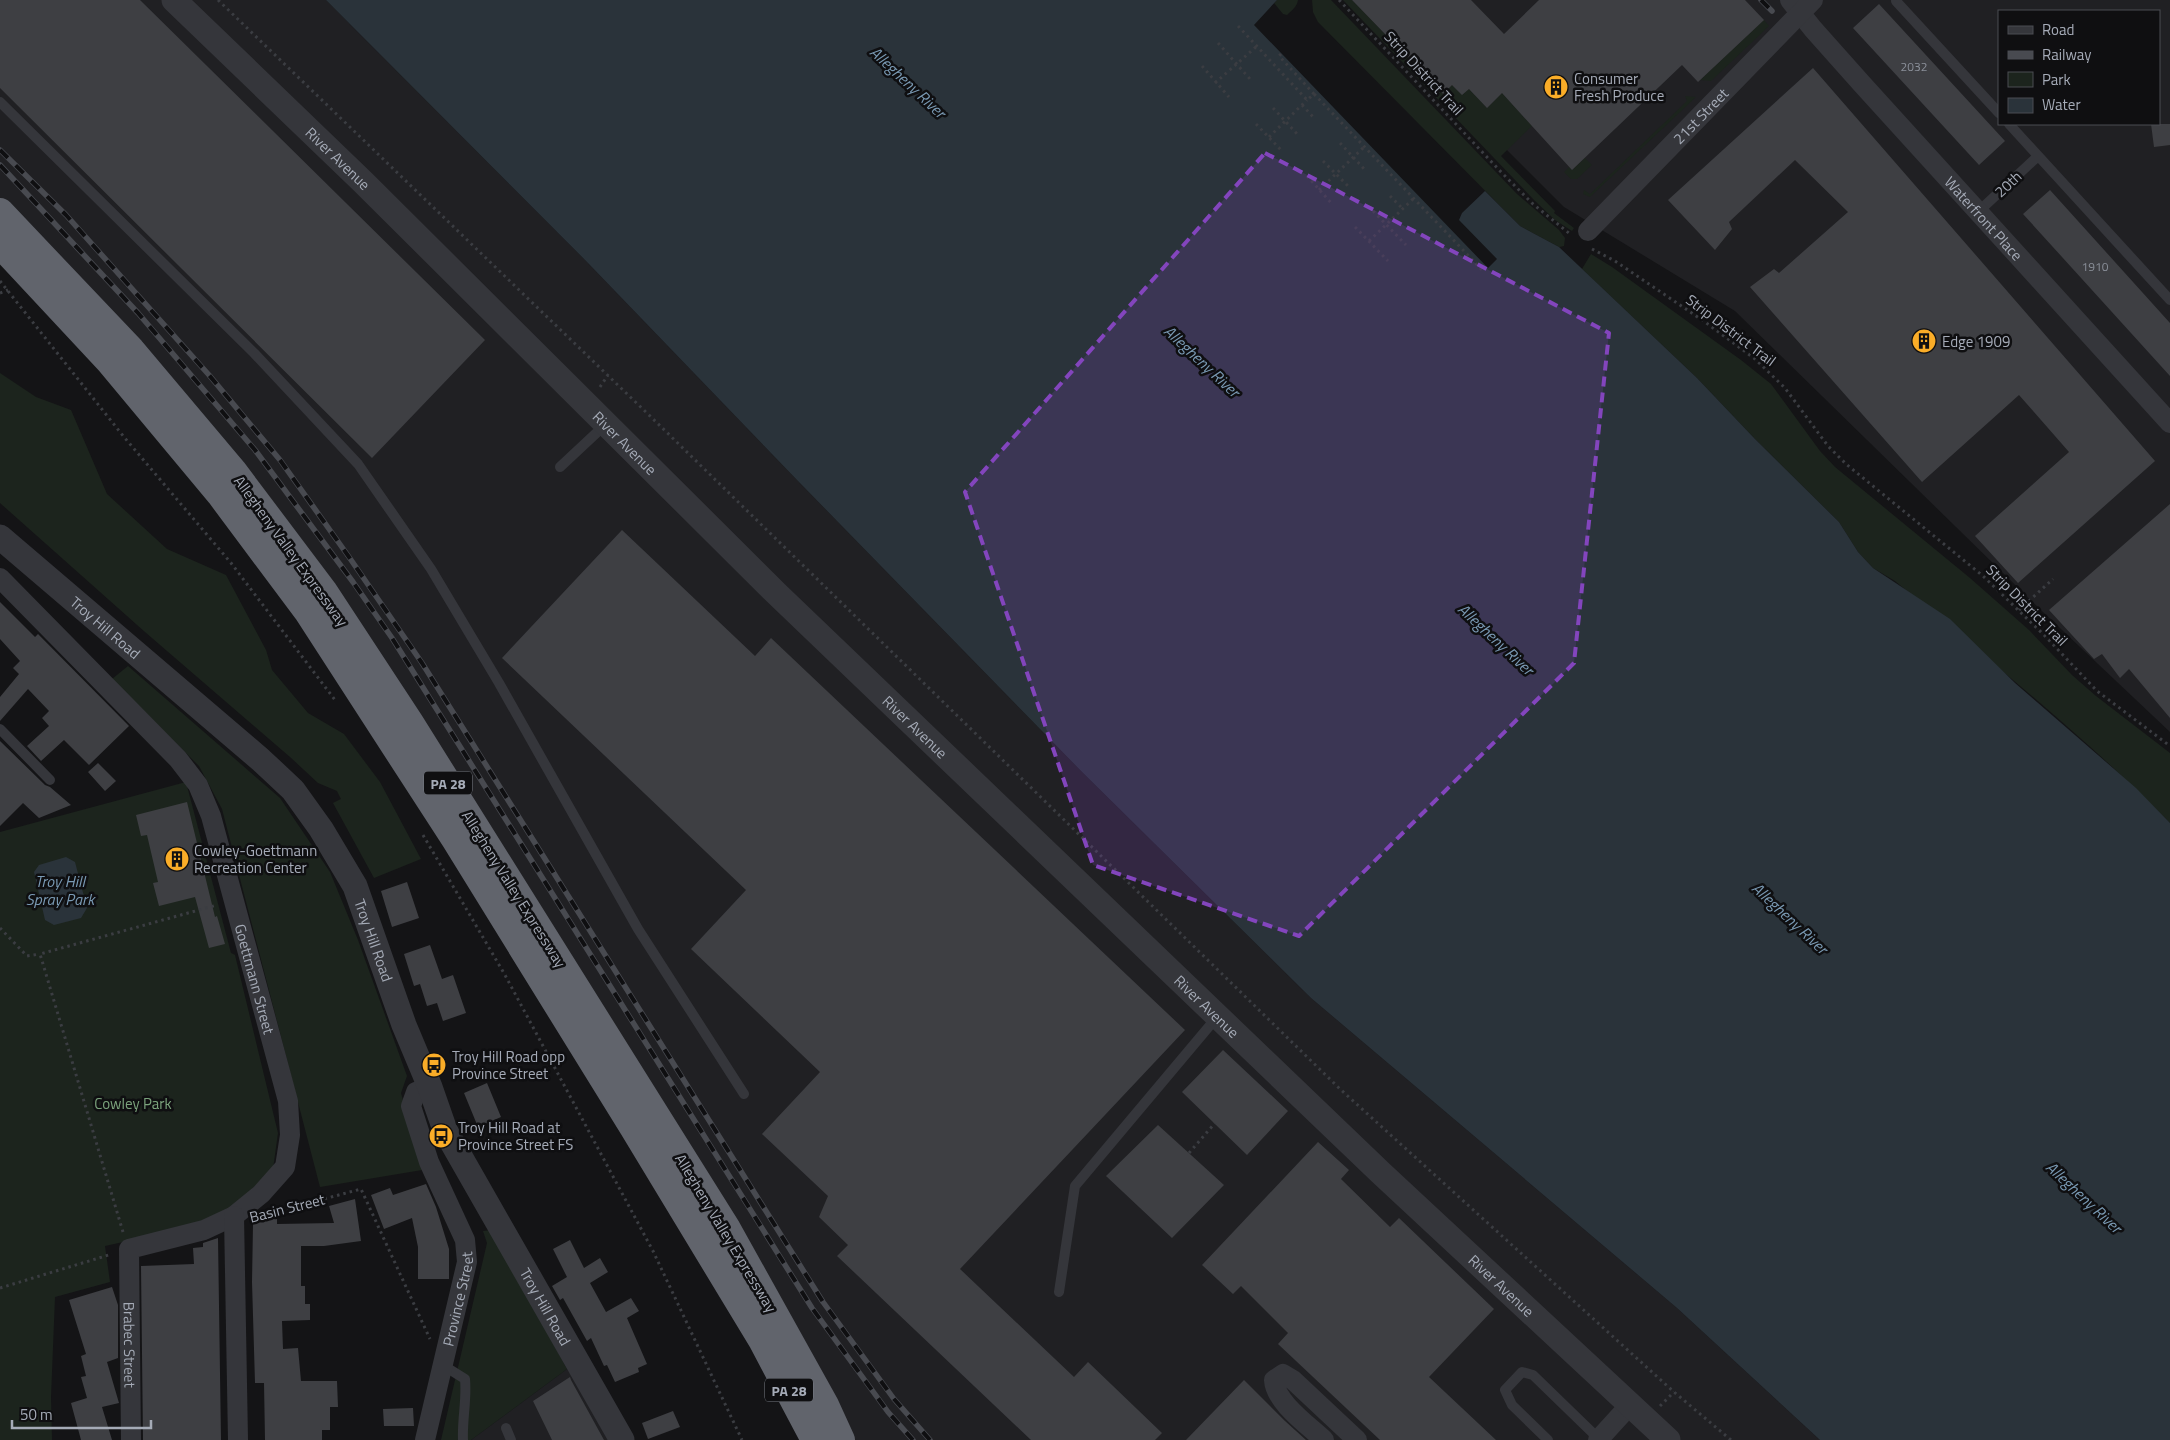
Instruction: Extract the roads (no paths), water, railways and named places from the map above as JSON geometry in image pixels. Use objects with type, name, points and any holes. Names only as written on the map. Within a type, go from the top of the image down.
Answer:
[{"type":"highway","name":"Allegheny Valley Expressway","points":[[0,212],[137,358],[233,471],[324,592],[416,732],[727,1229],[825,1405],[842,1440]]},
{"type":"highway","name":"Allegheny Valley Expressway","points":[[0,244],[110,362],[220,494],[308,612],[450,832],[762,1340],[815,1440]]},
{"type":"highway","points":[[762,1340],[801,1440]]},
{"type":"street","name":"River Avenue","points":[[174,0],[356,175],[776,593],[1217,1017],[1629,1406],[1668,1440]]},
{"type":"street","name":"Waterfront Place","points":[[1802,4],[1812,29],[2170,423]]},
{"type":"street","name":"21st Street","points":[[1583,238],[1802,4]]},
{"type":"street","name":"Troy Hill Road","points":[[0,537],[294,790],[321,829],[355,886],[404,1025],[446,1130],[622,1440]]},
{"type":"street","name":"Goettmann Street","points":[[0,578],[178,759],[198,785],[211,816],[288,1101],[290,1136],[285,1167],[261,1194],[234,1216]]},
{"type":"street","name":"Province Street","points":[[425,1440],[441,1364],[467,1262],[465,1240],[429,1162],[411,1106],[416,1092],[430,1087]]},
{"type":"street","name":"Basin Street","points":[[129,1249],[204,1230],[234,1216]]},
{"type":"street","points":[[234,1216],[238,1440]]},
{"type":"street","name":"Brabec Street","points":[[129,1249],[131,1440]]},
{"type":"street","points":[[1324,1440],[1280,1398],[1274,1386],[1274,1380],[1283,1374],[1293,1380],[1357,1440]]},
{"type":"street","points":[[1598,1440],[1629,1406]]},
{"type":"lane","points":[[1896,1],[1998,112]]},
{"type":"lane","points":[[0,102],[254,353],[358,464],[431,569],[499,683],[638,930],[744,1094]]},
{"type":"lane","points":[[2010,125],[2170,300]]},
{"type":"lane","name":"20th","points":[[1978,212],[2038,156]]},
{"type":"lane","points":[[560,467],[606,424]]},
{"type":"lane","points":[[0,729],[50,780]]},
{"type":"lane","points":[[1059,1292],[1075,1186],[1217,1017]]},
{"type":"lane","points":[[441,1364],[465,1379],[467,1396],[462,1425],[463,1440]]},
{"type":"lane","points":[[1548,1440],[1512,1405],[1505,1390],[1522,1372],[1533,1375],[1598,1440]]},
{"type":"lane","points":[[506,1428],[511,1440]]},
{"type":"water","name":"Allegheny River","points":[[326,0],[1277,0],[1254,25],[1488,268],[1497,259],[1459,220],[1462,213],[1485,191],[1520,226],[1559,247],[1697,378],[1755,439],[1839,522],[1858,552],[1873,568],[1950,619],[2015,683],[2136,788],[2170,823],[2170,1440],[1820,1440],[1677,1308],[1311,998],[1081,771],[586,261]]},
{"type":"water","name":"Troy Hill Spray Park","points":[[66,857],[75,862],[87,908],[81,918],[54,925],[45,920],[34,872],[39,865]]},
{"type":"railway","points":[[1761,0],[1772,11]]},
{"type":"railway","points":[[0,150],[66,215],[209,375],[280,460],[422,663],[823,1302],[894,1399],[930,1440]]},
{"type":"railway","points":[[0,165],[138,313],[255,450],[353,582],[392,638],[812,1308],[888,1412],[913,1440]]},
{"type":"place","name":"Consumer Fresh Produce","points":[[1556,87]]},
{"type":"place","name":"Edge 1909","points":[[1924,341]]},
{"type":"place","name":"Cowley-Goettmann Recreation Center","points":[[177,859]]},
{"type":"place","name":"Troy Hill Road opp Province Street","points":[[434,1065]]},
{"type":"place","name":"Troy Hill Road at Province Street FS","points":[[441,1136]]},
{"type":"park label","name":"Cowley Park","points":[[133,1103]]}]
